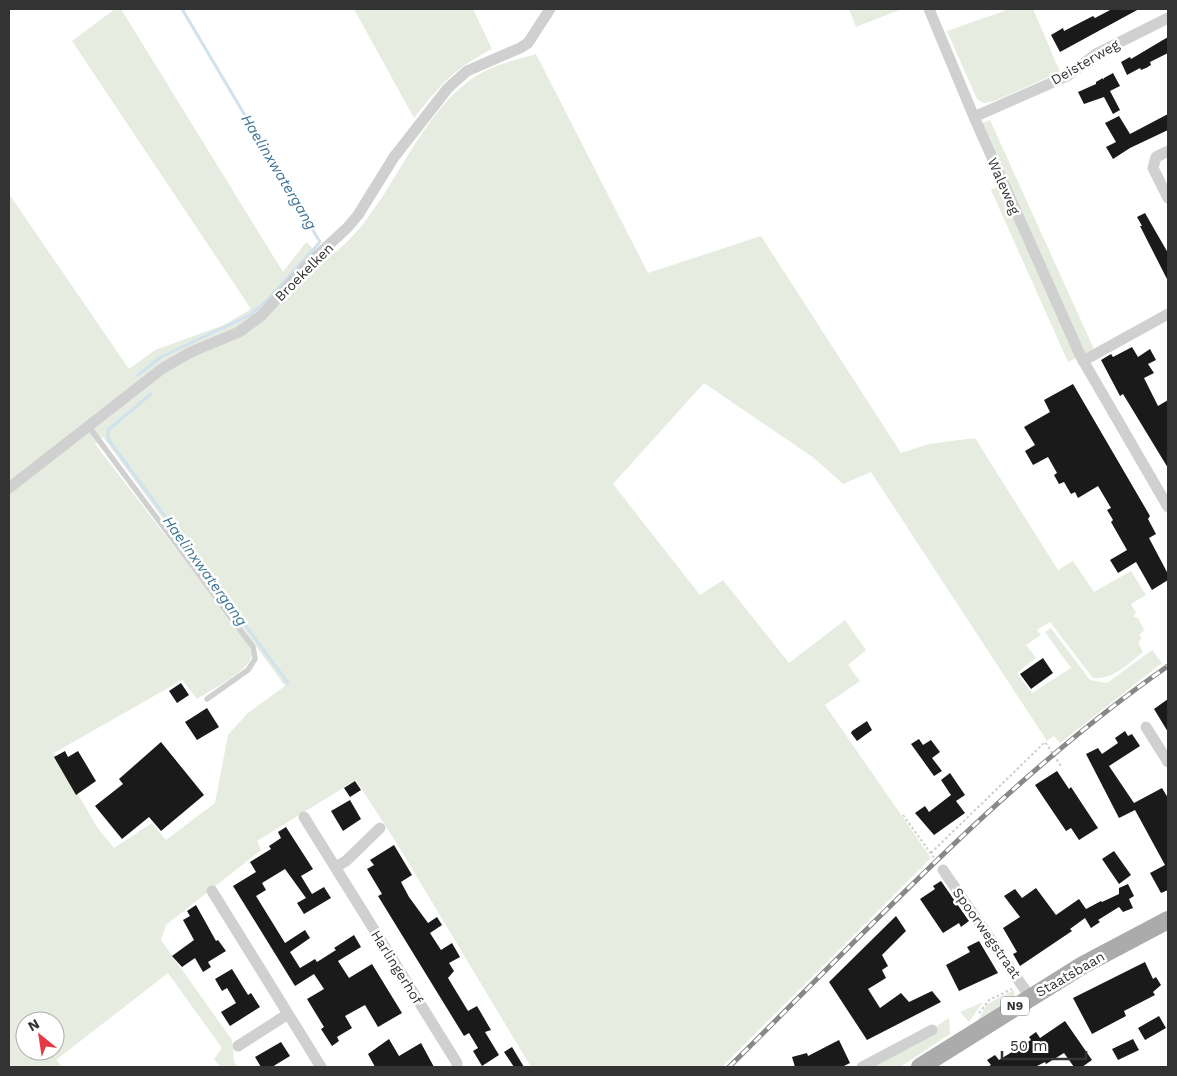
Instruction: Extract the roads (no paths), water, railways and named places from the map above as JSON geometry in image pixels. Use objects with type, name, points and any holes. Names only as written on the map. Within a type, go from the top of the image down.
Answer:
[{"type":"main road","name":"Staatsbaan","points":[[920,1067],[1030,996],[1083,965],[1168,920]]},
{"type":"street","name":"Broekelken","points":[[9,488],[176,360],[239,332],[261,316],[308,264],[353,222],[394,157],[448,88],[467,70],[528,43],[550,9]]},
{"type":"street","name":"Waleweg","points":[[929,9],[974,117],[1083,361],[1168,507]]},
{"type":"street","name":"Deisterweg","points":[[974,117],[1067,76],[1096,54],[1168,18]]},
{"type":"street","points":[[1168,151],[1156,157],[1152,168],[1168,198]]},
{"type":"street","points":[[1083,361],[1168,314]]},
{"type":"street","points":[[1146,727],[1168,762]]},
{"type":"street","name":"Harlingerhof","points":[[304,817],[457,1063],[456,1067]]},
{"type":"street","points":[[336,867],[380,828]]},
{"type":"street","name":"Spoorwegstraat","points":[[943,870],[1030,996]]},
{"type":"street","points":[[212,891],[322,1067]]},
{"type":"street","points":[[238,1046],[288,1014]]},
{"type":"street","points":[[862,1067],[932,1030]]},
{"type":"lane","points":[[89,427],[253,647],[255,659],[248,670],[207,699]]},
{"type":"waterway","name":"Haelinxwatergang","points":[[138,375],[161,357],[250,315],[270,297],[320,242],[182,9]]},
{"type":"waterway","name":"Haelinxwatergang","points":[[151,394],[108,430],[108,439],[288,683]]},
{"type":"railway","points":[[729,1067],[887,909],[995,806],[1051,756],[1168,666]]}]
